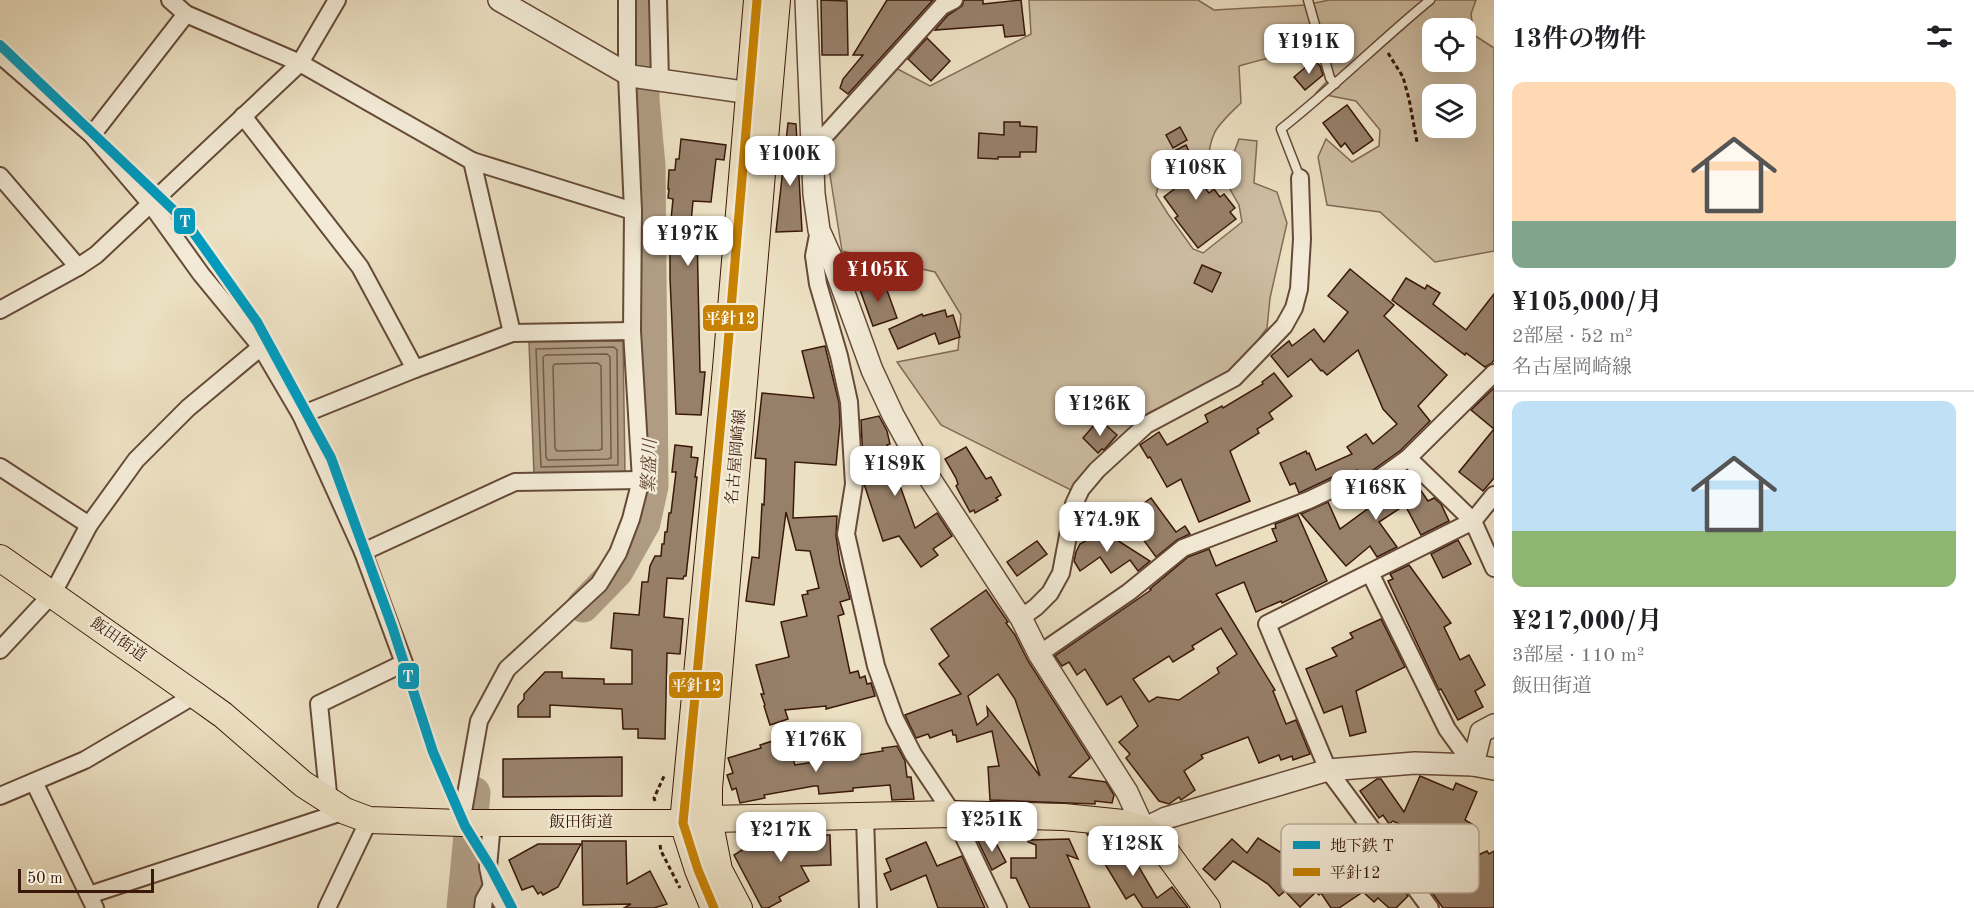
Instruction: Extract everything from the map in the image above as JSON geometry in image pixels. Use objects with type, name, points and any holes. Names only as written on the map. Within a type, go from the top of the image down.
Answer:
[{"type":"main road","name":"名古屋岡崎線","points":[[739,908],[719,870],[709,819],[759,94],[757,0]]},
{"type":"main road","name":"名古屋岡崎線","points":[[714,908],[698,870],[683,823],[726,368],[759,94],[777,0]]},
{"type":"main road","name":"飯田街道","points":[[0,558],[53,593],[223,715],[303,784],[337,807],[369,820],[476,823],[683,823],[709,819],[953,814],[1064,817],[1123,823],[1144,829]]},
{"type":"main road","points":[[1144,829],[1161,845],[1207,908]]},
{"type":"street","points":[[170,0],[186,14],[300,63],[472,161],[633,211]]},
{"type":"street","points":[[0,310],[96,255],[300,63],[337,0]]},
{"type":"street","points":[[499,0],[629,76],[759,94]]},
{"type":"street","points":[[506,908],[492,886],[476,823],[479,721],[507,669],[599,584],[618,553],[631,519],[641,480],[632,331],[633,211],[627,0]]},
{"type":"street","points":[[658,0],[660,81]]},
{"type":"street","points":[[806,0],[814,194],[819,230],[872,370],[893,415],[931,480],[1021,618],[1039,654],[1127,792],[1144,829],[1166,818],[1328,770],[1414,763],[1473,765],[1494,769]]},
{"type":"street","points":[[812,150],[942,6],[954,0]]},
{"type":"street","points":[[92,135],[186,14]]},
{"type":"street","points":[[0,55],[92,135],[150,203],[201,274],[261,347],[301,415],[363,552],[404,663],[319,704],[337,807],[92,901],[34,782]]},
{"type":"street","points":[[243,116],[360,267],[415,369]]},
{"type":"street","points":[[472,161],[512,333]]},
{"type":"street","points":[[0,176],[78,267]]},
{"type":"street","points":[[1021,618],[1036,608],[1050,593],[1061,573],[1074,504],[1081,489],[1097,470],[1146,425],[1234,378],[1284,326],[1294,308],[1299,289],[1302,239],[1300,178]]},
{"type":"street","points":[[819,230],[814,256],[818,284],[839,356],[849,402],[854,484],[846,534],[876,666],[895,719],[913,754],[953,814],[998,908]]},
{"type":"street","points":[[301,415],[512,333],[632,331]]},
{"type":"street","points":[[0,650],[53,593],[90,525],[136,460],[188,408],[261,347]]},
{"type":"street","points":[[1039,654],[1129,592],[1184,548],[1309,501],[1345,483],[1369,486],[1408,458],[1494,373]]},
{"type":"street","points":[[1408,458],[1473,521],[1494,568]]},
{"type":"street","points":[[0,467],[90,525]]},
{"type":"street","points":[[363,552],[515,482],[641,480]]},
{"type":"street","points":[[1368,824],[1328,770],[1267,624],[1473,521],[1494,495]]},
{"type":"street","points":[[1370,573],[1447,729],[1473,765]]},
{"type":"street","points":[[0,796],[86,760],[195,695]]},
{"type":"street","points":[[1473,765],[1481,732],[1494,725]]},
{"type":"street","points":[[865,817],[868,908]]},
{"type":"street","points":[[327,908],[369,820]]},
{"type":"street","points":[[483,908],[484,900],[492,886]]},
{"type":"street","points":[[1419,893],[1430,908]]},
{"type":"lane","points":[[1308,0],[1330,78],[1335,84]]},
{"type":"lane","points":[[1300,178],[1281,129],[1430,0]]},
{"type":"path","points":[[1380,42],[1403,77],[1417,142]]},
{"type":"path","points":[[659,840],[661,851],[681,889]]},
{"type":"shaded area","points":[[1029,0],[1198,0],[1214,10],[1306,5],[1329,0],[1476,0],[1472,18],[1422,18],[1422,72],[1476,72],[1476,36],[1494,48],[1494,251],[1435,262],[1380,212],[1327,205],[1318,157],[1326,139],[1352,162],[1379,146],[1380,130],[1356,101],[1316,93],[1333,75],[1317,56],[1286,55],[1239,66],[1241,103],[1216,130],[1210,145],[1208,166],[1162,171],[1156,195],[1193,249],[1203,253],[1242,222],[1239,205],[1224,179],[1239,139],[1257,141],[1254,183],[1277,192],[1287,223],[1270,298],[1267,328],[1236,370],[1148,413],[1118,443],[1085,497],[941,425],[897,362],[958,350],[961,315],[935,272],[842,251],[824,137],[888,64],[930,86],[1031,34]]},
{"type":"water","points":[[623,341],[625,473],[534,474],[529,342]]},
{"type":"building","points":[[821,0],[847,1],[848,55],[822,55]]},
{"type":"building","points":[[887,0],[933,0],[848,94],[840,88],[843,79],[863,55],[853,55]]},
{"type":"building","points":[[964,0],[983,0],[983,4],[1021,0],[1025,35],[1005,37],[1003,25],[935,30],[948,15],[962,6]]},
{"type":"building","points":[[927,38],[950,61],[931,81],[908,59]]},
{"type":"building","points":[[1314,60],[1320,66],[1323,75],[1305,90],[1294,77]]},
{"type":"building","points":[[1347,105],[1373,140],[1353,154],[1345,143],[1341,147],[1323,123]]},
{"type":"building","points":[[1004,122],[1020,122],[1020,126],[1037,127],[1036,152],[1020,152],[1020,157],[978,158],[979,133],[1004,135]]},
{"type":"building","points":[[788,123],[796,124],[802,231],[776,232]]},
{"type":"building","points":[[1180,127],[1187,140],[1173,148],[1166,135]]},
{"type":"building","points":[[681,139],[726,145],[724,160],[716,159],[711,202],[693,201],[690,233],[697,233],[700,372],[705,372],[701,415],[676,414],[670,278],[670,230],[673,199],[668,198],[668,189],[669,170],[675,170],[676,159],[679,159]]},
{"type":"building","points":[[1186,145],[1192,158],[1184,162],[1209,193],[1214,189],[1220,197],[1224,194],[1235,208],[1230,212],[1236,219],[1198,248],[1175,218],[1178,216],[1164,197],[1178,186],[1162,157]]},
{"type":"building","points":[[1202,265],[1221,273],[1212,292],[1194,283]]},
{"type":"building","points":[[1350,269],[1394,305],[1384,316],[1447,375],[1418,406],[1430,421],[1401,450],[1366,475],[1359,474],[1357,470],[1341,473],[1299,493],[1295,483],[1290,485],[1280,463],[1306,451],[1316,470],[1352,454],[1347,447],[1366,434],[1373,444],[1397,424],[1383,409],[1358,350],[1327,375],[1311,359],[1288,377],[1271,356],[1289,341],[1292,346],[1314,329],[1324,342],[1348,312],[1328,296]]},
{"type":"building","points":[[1406,278],[1425,289],[1427,285],[1440,293],[1433,304],[1466,330],[1494,294],[1494,360],[1492,363],[1485,367],[1466,353],[1465,355],[1392,300]]},
{"type":"building","points":[[875,282],[876,285],[884,282],[897,318],[873,326],[859,287]]},
{"type":"building","points":[[945,310],[947,317],[953,315],[960,337],[939,344],[935,333],[898,349],[889,329],[922,314],[923,316]]},
{"type":"building","points":[[825,346],[839,403],[840,423],[836,465],[795,462],[793,518],[837,516],[836,536],[840,563],[850,599],[840,602],[844,614],[838,616],[850,673],[858,671],[860,678],[865,676],[867,684],[871,683],[875,696],[826,709],[826,706],[785,710],[788,719],[770,725],[756,665],[789,657],[781,622],[807,616],[802,595],[819,588],[810,551],[796,550],[786,512],[774,605],[746,601],[752,557],[759,558],[762,504],[764,505],[766,459],[755,458],[762,393],[814,398],[802,351]]},
{"type":"building","points":[[1274,373],[1292,396],[1269,413],[1273,419],[1257,429],[1259,433],[1230,451],[1250,501],[1199,522],[1181,479],[1167,487],[1150,457],[1148,458],[1140,445],[1159,432],[1167,445],[1208,422],[1205,415],[1222,406],[1223,408],[1263,384],[1262,382]]},
{"type":"building","points":[[1494,388],[1494,429],[1471,410]]},
{"type":"building","points":[[879,416],[887,431],[890,444],[887,445],[915,528],[937,513],[952,536],[933,549],[938,555],[921,567],[899,536],[883,541],[864,484],[864,477],[868,476],[863,464],[861,420]]},
{"type":"building","points":[[1101,421],[1117,435],[1104,450],[1098,453],[1083,438],[1095,424],[1097,426]]},
{"type":"building","points":[[1494,429],[1494,478],[1483,491],[1459,472]]},
{"type":"building","points":[[675,445],[692,447],[691,457],[698,458],[686,576],[683,579],[667,578],[664,617],[683,619],[680,654],[667,653],[665,739],[638,738],[638,729],[623,729],[622,709],[550,705],[550,717],[518,717],[518,706],[524,699],[524,694],[545,672],[562,672],[562,678],[604,679],[604,684],[632,684],[632,650],[611,648],[614,613],[639,615],[642,582],[648,582],[650,566],[655,556],[661,556],[669,513],[671,513],[676,472],[672,472]]},
{"type":"building","points":[[966,447],[986,479],[991,477],[1001,495],[996,498],[998,500],[975,513],[974,510],[970,512],[956,486],[958,484],[956,478],[945,459]]},
{"type":"building","points":[[1406,473],[1428,501],[1434,498],[1441,504],[1449,521],[1421,535],[1405,505],[1379,522],[1397,547],[1377,557],[1370,546],[1346,566],[1301,514],[1328,502],[1340,529],[1377,502],[1373,495]]},
{"type":"building","points":[[1151,498],[1176,532],[1185,526],[1190,534],[1177,540],[1156,557],[1126,516]]},
{"type":"building","points":[[1298,515],[1327,581],[1282,603],[1281,601],[1256,612],[1244,582],[1216,594],[1275,690],[1273,691],[1286,724],[1296,720],[1310,754],[1293,760],[1292,756],[1281,760],[1279,755],[1259,763],[1248,737],[1201,755],[1203,758],[1184,771],[1195,790],[1181,800],[1179,797],[1169,804],[1159,801],[1126,758],[1130,754],[1119,742],[1138,726],[1121,696],[1107,705],[1085,669],[1077,675],[1069,662],[1062,666],[1055,656],[1151,590],[1188,557],[1209,549],[1216,566],[1277,541],[1272,529],[1276,528],[1275,524]],"holes":[[[1221,628],[1237,654],[1217,668],[1219,673],[1179,700],[1157,697],[1149,702],[1133,679],[1169,656],[1173,662],[1194,649],[1192,646]]]},
{"type":"building","points":[[1102,531],[1150,561],[1138,571],[1130,560],[1111,573],[1100,557],[1080,571],[1074,561],[1080,544]]},
{"type":"building","points":[[1458,540],[1471,564],[1443,578],[1431,554]]},
{"type":"building","points":[[1037,541],[1047,554],[1017,576],[1007,562]]},
{"type":"building","points":[[1409,565],[1451,623],[1444,627],[1460,660],[1469,655],[1485,685],[1475,691],[1483,707],[1458,720],[1441,689],[1439,690],[1388,581],[1393,579],[1390,574]]},
{"type":"building","points":[[986,590],[1008,622],[1006,623],[1028,661],[1090,758],[1069,777],[1106,782],[1114,795],[1112,803],[990,800],[988,767],[999,766],[992,731],[957,742],[952,730],[930,738],[928,734],[916,738],[905,715],[961,694],[939,664],[949,656],[931,629]],"holes":[[[998,674],[1015,699],[1040,776],[987,707],[988,716],[977,725],[968,696]]]},
{"type":"building","points":[[1381,619],[1405,667],[1356,691],[1366,732],[1350,736],[1342,706],[1324,713],[1306,669],[1337,656],[1332,648],[1353,638],[1350,633]]},
{"type":"building","points":[[785,737],[795,765],[883,751],[882,748],[897,746],[905,761],[907,777],[911,777],[914,799],[892,800],[890,785],[819,794],[818,786],[814,786],[764,795],[765,798],[740,803],[736,788],[732,790],[727,775],[733,773],[728,758],[761,748],[760,745]]},
{"type":"building","points":[[622,757],[622,796],[503,797],[503,759]]},
{"type":"building","points":[[1420,776],[1453,790],[1456,783],[1477,792],[1465,820],[1472,824],[1399,824],[1393,821],[1389,824],[1383,815],[1379,818],[1360,791],[1377,779],[1381,779],[1404,812]]},
{"type":"building","points":[[1087,834],[1119,844],[1132,864],[1136,862],[1157,898],[1172,887],[1188,908],[1143,908],[1134,894],[1126,899]]},
{"type":"building","points":[[747,835],[830,835],[831,865],[801,866],[809,881],[779,897],[781,901],[768,908],[762,908],[734,855],[747,847]]},
{"type":"building","points":[[984,837],[997,845],[1006,862],[992,870],[978,841]]},
{"type":"building","points":[[1258,838],[1281,853],[1283,893],[1279,896],[1268,884],[1233,861],[1215,880],[1203,869],[1232,839],[1247,853]]},
{"type":"building","points":[[1069,839],[1078,859],[1067,855],[1090,908],[1030,908],[1016,878],[1011,878],[1011,858],[1036,858],[1036,845],[1028,840]]},
{"type":"building","points":[[582,841],[626,841],[627,884],[650,871],[667,904],[654,908],[624,908],[631,904],[583,905]]},
{"type":"building","points":[[926,842],[937,866],[962,856],[985,908],[938,908],[926,875],[891,890],[884,874],[891,871],[886,859]]},
{"type":"building","points":[[538,844],[581,844],[558,887],[543,895],[541,892],[538,894],[533,886],[522,890],[509,860]]},
{"type":"building","points":[[1494,851],[1494,908],[1443,908],[1432,893],[1479,893],[1479,855]]},
{"type":"building","points":[[1287,893],[1315,893],[1300,907]]},
{"type":"building","points":[[1321,893],[1362,893],[1339,908],[1331,908]]},
{"type":"building","points":[[1364,893],[1406,893],[1408,896],[1396,908],[1389,908],[1378,898],[1374,902]]},
{"type":"waterway","name":"繁盛川","points":[[583,606],[617,571],[644,523],[652,486],[649,166],[643,100],[643,0]]},
{"type":"waterway","name":"繁盛川","points":[[463,908],[474,793]]},
{"type":"metro line","name":"T","points":[[0,45],[186,222],[257,322],[331,458],[392,626],[433,752],[465,826],[512,908]]},
{"type":"transit line","name":"平針12","points":[[714,908],[698,870],[683,823],[726,368],[757,0]]}]
